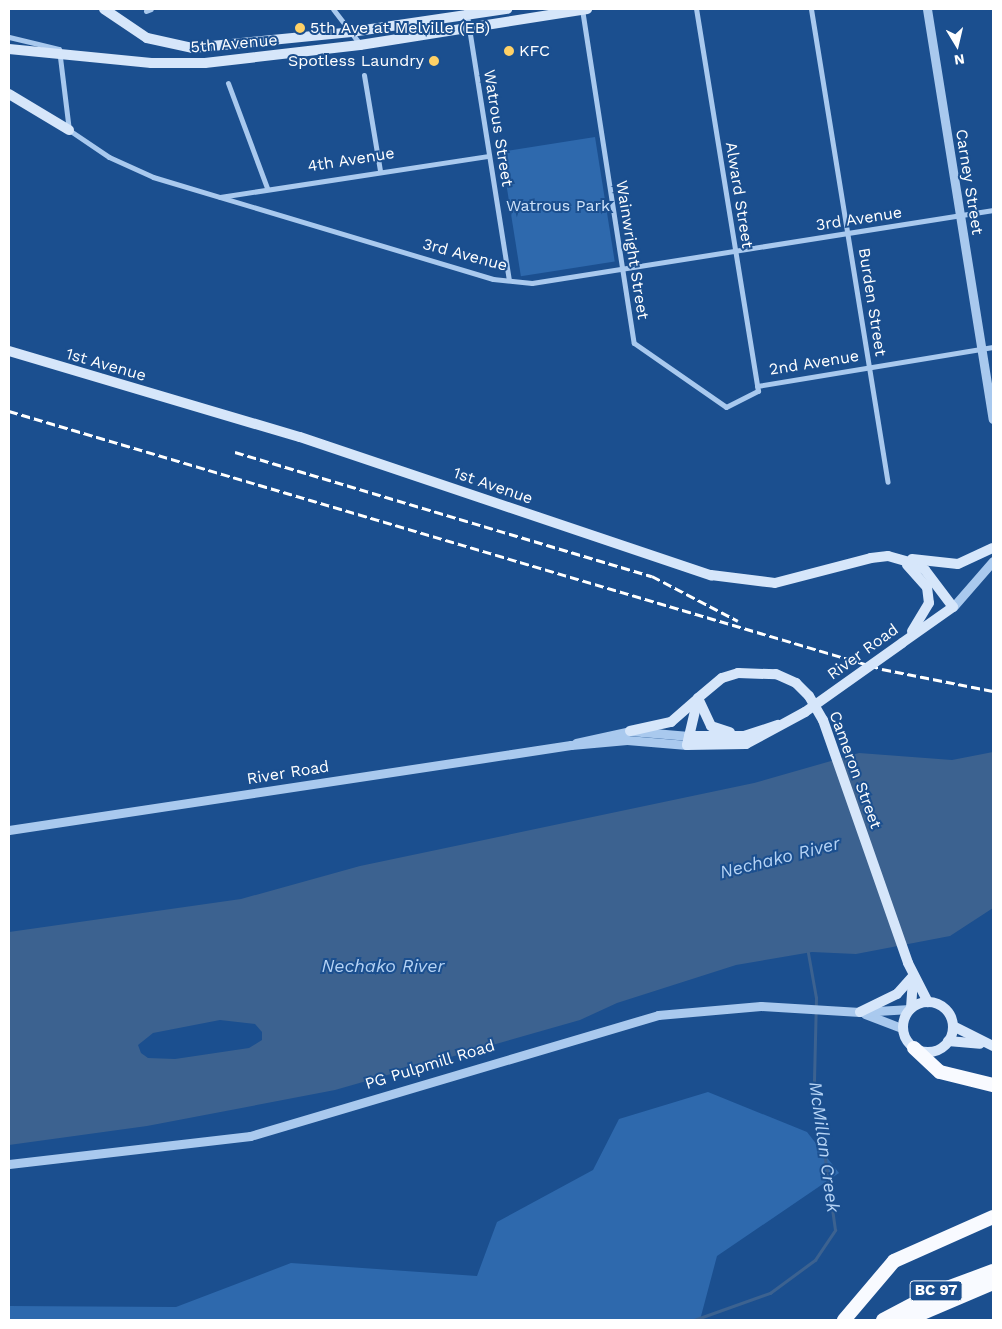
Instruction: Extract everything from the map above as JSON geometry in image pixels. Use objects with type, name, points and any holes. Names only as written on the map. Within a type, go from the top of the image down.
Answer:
[{"type":"highway","points":[[914,1048],[940,1072],[993,1085]]},
{"type":"highway","points":[[844,1320],[894,1262],[993,1217]]},
{"type":"highway","name":"BC 97","points":[[883,1320],[936,1292],[993,1271]]},
{"type":"highway","name":"BC 97","points":[[906,1320],[993,1283]]},
{"type":"main road","name":"5th Avenue","points":[[104,9],[130,30],[166,45],[230,46],[351,32],[466,12],[507,9]]},
{"type":"main road","name":"5th Avenue","points":[[9,49],[61,56],[205,63],[360,45],[583,9]]},
{"type":"main road","points":[[9,94],[69,130]]},
{"type":"main road","name":"1st Avenue","points":[[9,352],[300,437],[711,575],[775,584],[871,558],[898,558],[925,570],[953,607]]},
{"type":"main road","points":[[898,558],[958,564],[993,548]]},
{"type":"main road","points":[[898,558],[927,587],[929,603],[902,642]]},
{"type":"main road","name":"River Road","points":[[688,740],[746,744],[805,712],[953,607]]},
{"type":"main road","name":"Cameron Street","points":[[630,730],[671,722],[698,698],[730,676],[776,674],[796,683],[809,696],[831,745],[913,976]]},
{"type":"main road","points":[[698,698],[717,730],[762,730]]},
{"type":"main road","points":[[688,740],[698,698]]},
{"type":"main road","name":"River Road","points":[[688,740],[727,738],[790,721]]},
{"type":"main road","points":[[913,976],[928,1002],[947,1010],[953,1026],[948,1041]]},
{"type":"main road","points":[[913,976],[910,1009],[902,1028],[914,1048],[929,1052],[948,1041],[993,1046]]},
{"type":"main road","points":[[860,1012],[897,994],[913,976]]},
{"type":"main road","points":[[910,1009],[928,1002]]},
{"type":"main road","points":[[953,1026],[993,1046]]},
{"type":"street","points":[[333,9],[360,45]]},
{"type":"street","name":"Wainwright Street","points":[[583,9],[634,343],[726,407],[743,403],[758,391],[757,386]]},
{"type":"street","name":"Alward Street","points":[[696,9],[757,386]]},
{"type":"street","name":"Burden Street","points":[[811,9],[888,482]]},
{"type":"street","name":"Carney Street","points":[[927,9],[980,349],[993,419]]},
{"type":"street","name":"Watrous Street","points":[[466,12],[509,280]]},
{"type":"street","points":[[9,37],[54,45],[61,56],[69,130]]},
{"type":"street","points":[[364,76],[380,171]]},
{"type":"street","points":[[228,83],[267,188]]},
{"type":"street","name":"3rd Avenue","points":[[69,130],[132,168],[217,197],[509,280],[532,283],[993,210]]},
{"type":"street","name":"4th Avenue","points":[[217,197],[489,156]]},
{"type":"street","name":"2nd Avenue","points":[[757,386],[993,347]]},
{"type":"street","points":[[953,607],[993,561]]},
{"type":"street","name":"River Road","points":[[571,745],[630,730],[688,740]]},
{"type":"street","name":"River Road","points":[[9,830],[571,745],[627,740],[688,740]]},
{"type":"street","name":"PG Pulpmill Road","points":[[9,1164],[250,1136],[648,1017],[718,1008],[799,1007],[860,1012]]},
{"type":"street","points":[[860,1012],[910,1009]]},
{"type":"street","points":[[860,1012],[902,1028]]},
{"type":"green space","name":"Watrous Park","points":[[595,137],[615,261],[521,276],[501,152]]},
{"type":"green space","points":[[708,1092],[807,1132],[839,1173],[717,1256],[700,1320],[9,1320],[9,1306],[176,1307],[291,1263],[477,1276],[497,1222],[593,1170],[619,1119]]},
{"type":"water","name":"Nechako River","points":[[993,752],[993,908],[950,936],[856,954],[812,952],[736,965],[617,1003],[580,1020],[335,1090],[147,1126],[9,1145],[9,932],[241,899],[360,866],[754,783],[859,753],[952,760]],"holes":[[[220,1020],[255,1024],[262,1032],[262,1040],[249,1048],[175,1059],[148,1058],[141,1053],[138,1045],[153,1033]]]},
{"type":"waterway","name":"McMillan Creek","points":[[694,1320],[770,1293],[815,1260],[835,1230],[814,1080],[816,998],[808,953]]},
{"type":"railway","points":[[9,411],[882,669],[993,691]]},
{"type":"railway","points":[[235,452],[652,576],[738,621]]},
{"type":"place","name":"5th Ave at Melville (EB)","points":[[300,28]]},
{"type":"place","name":"KFC","points":[[509,51]]},
{"type":"place","name":"Spotless Laundry","points":[[434,61]]}]
